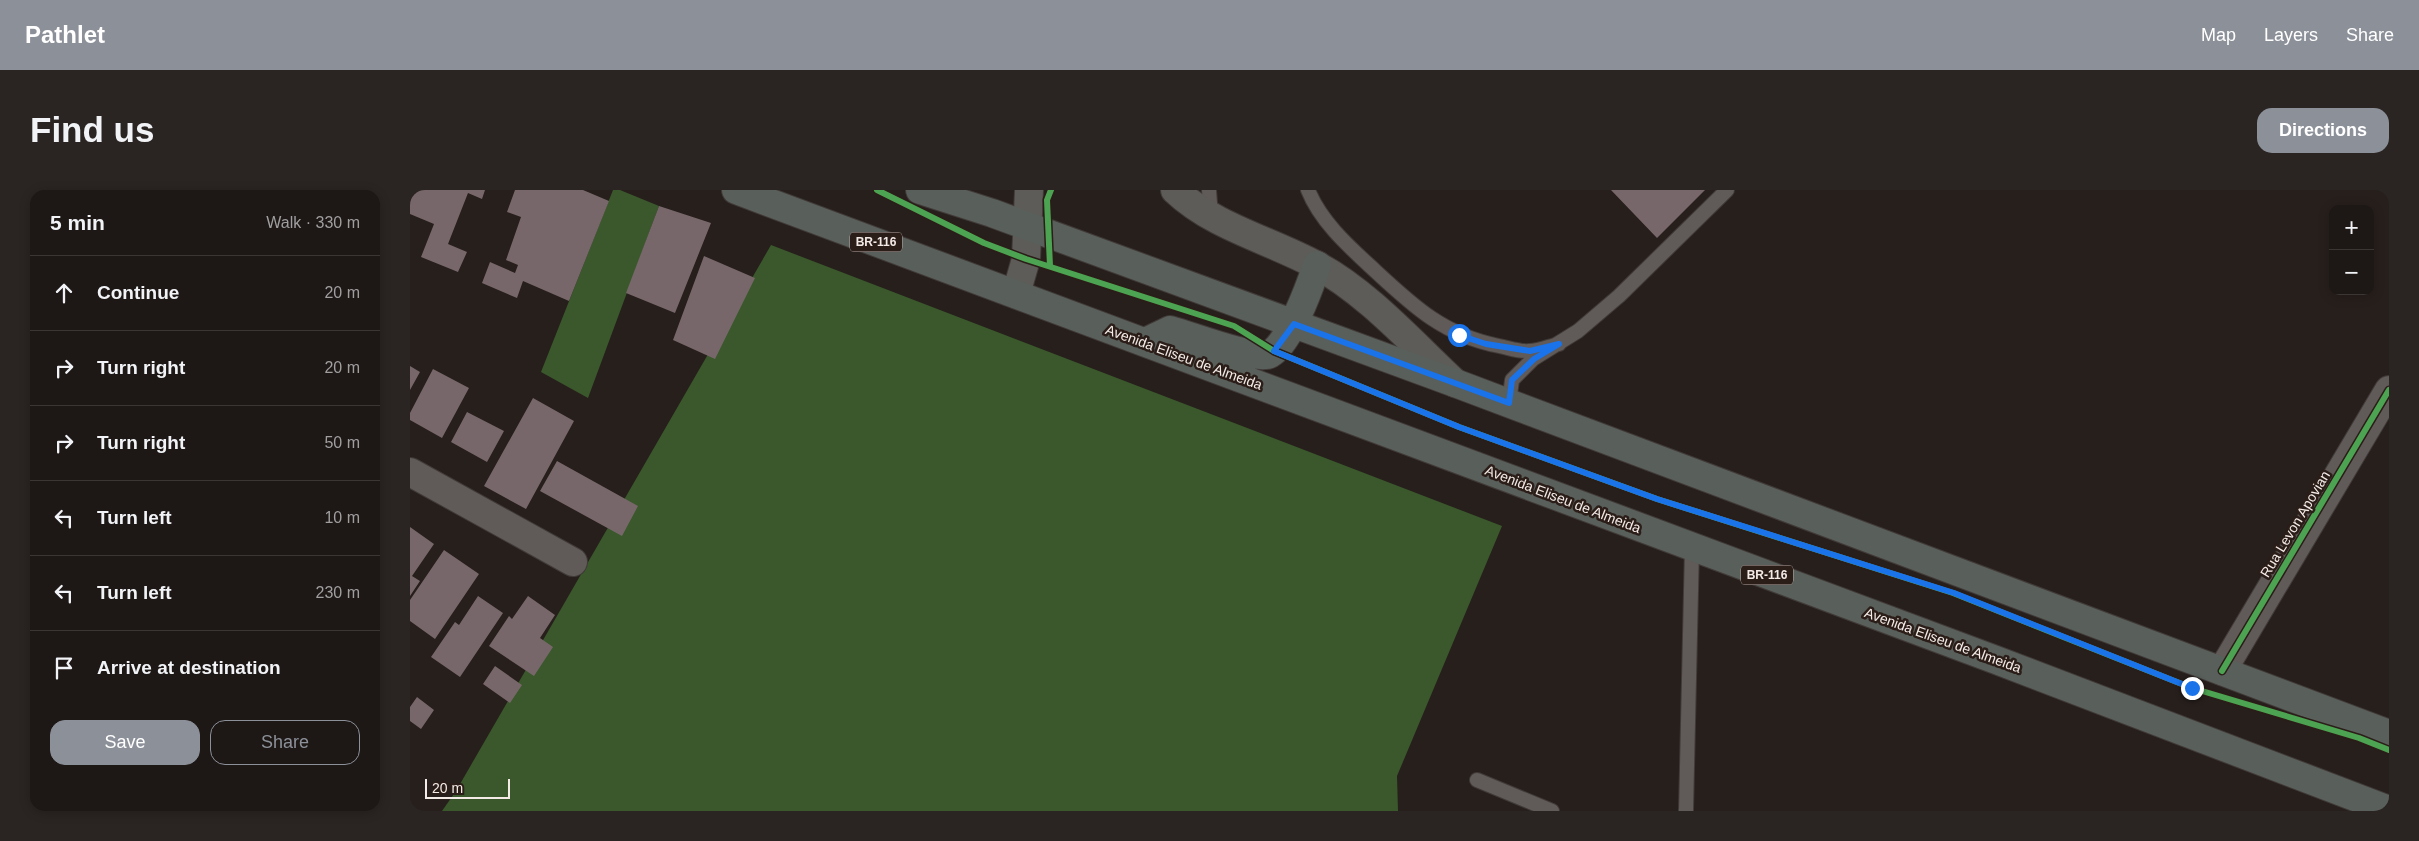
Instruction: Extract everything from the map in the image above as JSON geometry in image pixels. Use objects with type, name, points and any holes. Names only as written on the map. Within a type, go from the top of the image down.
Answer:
[{"type":"main road","name":"Avenida Eliseu de Almeida","points":[[736,190],[1996,660],[2389,810]]},
{"type":"main road","points":[[920,190],[992,213],[1455,383],[2389,734]]},
{"type":"main road","points":[[1016,294],[1026,259],[1029,190]]},
{"type":"main road","points":[[1175,190],[1186,201],[1210,203],[1348,285],[1455,383]]},
{"type":"main road","points":[[1145,342],[1170,330],[1252,355],[1269,354],[1274,351],[1294,324],[1317,265]]},
{"type":"street","name":"Rua Levon Apovian","points":[[2222,671],[2389,390]]},
{"type":"street","points":[[410,472],[573,562]]},
{"type":"lane","points":[[1308,190],[1330,225],[1354,251],[1432,320],[1459,335],[1510,348],[1530,351],[1559,344]]},
{"type":"lane","points":[[1509,403],[1512,380],[1534,359],[1578,331],[1619,296],[1727,190]]},
{"type":"lane","points":[[1686,811],[1692,547]]},
{"type":"lane","points":[[1477,780],[1552,811]]},
{"type":"green space","points":[[613,190],[620,190],[659,206],[588,398],[541,372]]},
{"type":"green space","points":[[771,245],[1502,526],[1397,776],[1398,811],[442,811],[456,791]]},
{"type":"building","points":[[410,190],[485,190],[482,199],[468,193],[448,244],[467,252],[458,272],[421,257],[434,224],[410,214]]},
{"type":"building","points":[[515,190],[583,190],[609,201],[569,301],[523,281],[517,298],[482,283],[490,262],[515,273],[518,265],[506,260],[521,217],[507,212]]},
{"type":"building","points":[[1611,190],[1705,190],[1657,238]]},
{"type":"building","points":[[659,206],[711,223],[675,313],[626,293]]},
{"type":"building","points":[[704,256],[755,278],[715,359],[673,340]]},
{"type":"building","points":[[410,366],[420,372],[410,390]]},
{"type":"building","points":[[433,369],[469,388],[442,438],[410,420],[410,413]]},
{"type":"building","points":[[533,398],[574,421],[526,509],[484,486]]},
{"type":"building","points":[[467,412],[504,431],[487,462],[451,442]]},
{"type":"building","points":[[557,461],[638,506],[622,536],[540,491]]},
{"type":"building","points":[[410,527],[434,544],[412,576],[420,581],[410,596]]},
{"type":"building","points":[[444,550],[479,574],[435,639],[410,621],[410,600]]},
{"type":"building","points":[[478,596],[503,613],[460,677],[431,657],[455,622],[459,625]]},
{"type":"building","points":[[528,596],[555,615],[540,638],[553,647],[534,676],[489,646],[509,616],[512,619]]},
{"type":"building","points":[[495,666],[522,685],[510,703],[483,684]]},
{"type":"building","points":[[417,697],[434,710],[421,729],[410,721],[410,707]]},
{"type":"cycle path","points":[[877,190],[984,243],[1026,259],[1234,326],[1274,351],[1459,427],[1657,499],[1953,593],[2192,688],[2359,738],[2389,750]]},
{"type":"cycle path","points":[[1050,266],[1047,200],[1051,190]]},
{"type":"cycle path","points":[[2222,671],[2389,390]]},
{"type":"route","points":[[1459,335],[1486,344],[1518,350],[1530,351],[1559,344],[1534,359],[1512,380],[1509,403],[1294,324],[1274,351],[1459,427],[1657,499],[1954,593],[2192,688]]}]
